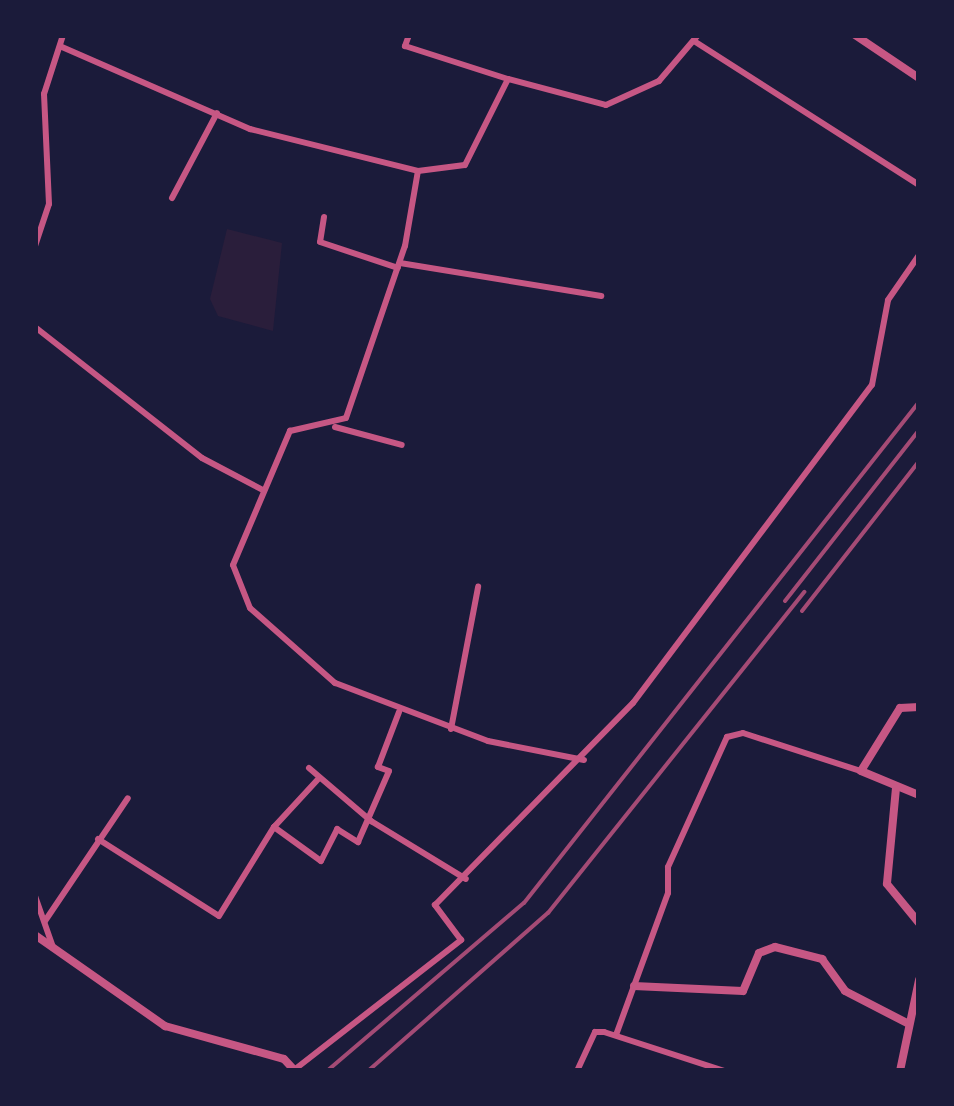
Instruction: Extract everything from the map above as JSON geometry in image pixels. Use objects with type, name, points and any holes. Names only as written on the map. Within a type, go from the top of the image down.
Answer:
[{"type":"street","points":[[35,246],[49,204],[39,128],[63,35]]},
{"type":"street","points":[[409,35],[405,46],[606,106],[658,81],[696,38],[919,185]]},
{"type":"street","points":[[855,35],[919,78]]},
{"type":"street","points":[[62,47],[216,114],[418,172],[465,165],[508,79]]},
{"type":"street","points":[[172,198],[216,114]]},
{"type":"street","points":[[335,427],[346,418],[399,266],[418,172]]},
{"type":"street","points":[[324,216],[320,242],[399,266],[602,296]]},
{"type":"street","points":[[35,936],[166,1026],[295,1070],[461,940],[435,905],[584,760],[872,385],[888,300],[919,255]]},
{"type":"street","points":[[35,326],[202,458],[263,490]]},
{"type":"street","points":[[402,444],[335,427],[290,431],[233,565],[250,608],[334,682],[400,712],[451,729],[584,760]]},
{"type":"street","points":[[451,729],[478,587]]},
{"type":"street","points":[[861,771],[900,708],[919,707]]},
{"type":"street","points":[[274,827],[321,861],[337,830],[358,842],[371,821],[389,771],[378,767],[400,712]]},
{"type":"street","points":[[616,1035],[668,893],[668,867],[732,732],[861,771],[919,795]]},
{"type":"street","points":[[309,768],[371,821],[466,879]]},
{"type":"street","points":[[98,838],[219,916],[274,827],[319,778]]},
{"type":"street","points":[[896,788],[887,884],[919,923]]},
{"type":"street","points":[[45,921],[128,798]]},
{"type":"street","points":[[35,896],[53,948]]},
{"type":"street","points":[[634,986],[742,990],[759,953],[775,948],[822,959],[846,992],[909,1024]]},
{"type":"street","points":[[900,1071],[919,980]]},
{"type":"street","points":[[577,1071],[595,1032],[616,1035],[724,1071]]},
{"type":"shaded area","points":[[227,229],[282,243],[273,331],[218,316],[210,299]]},
{"type":"railway","points":[[327,1071],[524,903],[919,402]]},
{"type":"railway","points":[[785,601],[919,430]]},
{"type":"railway","points":[[802,611],[919,461]]},
{"type":"railway","points":[[368,1071],[548,913],[804,592]]}]
